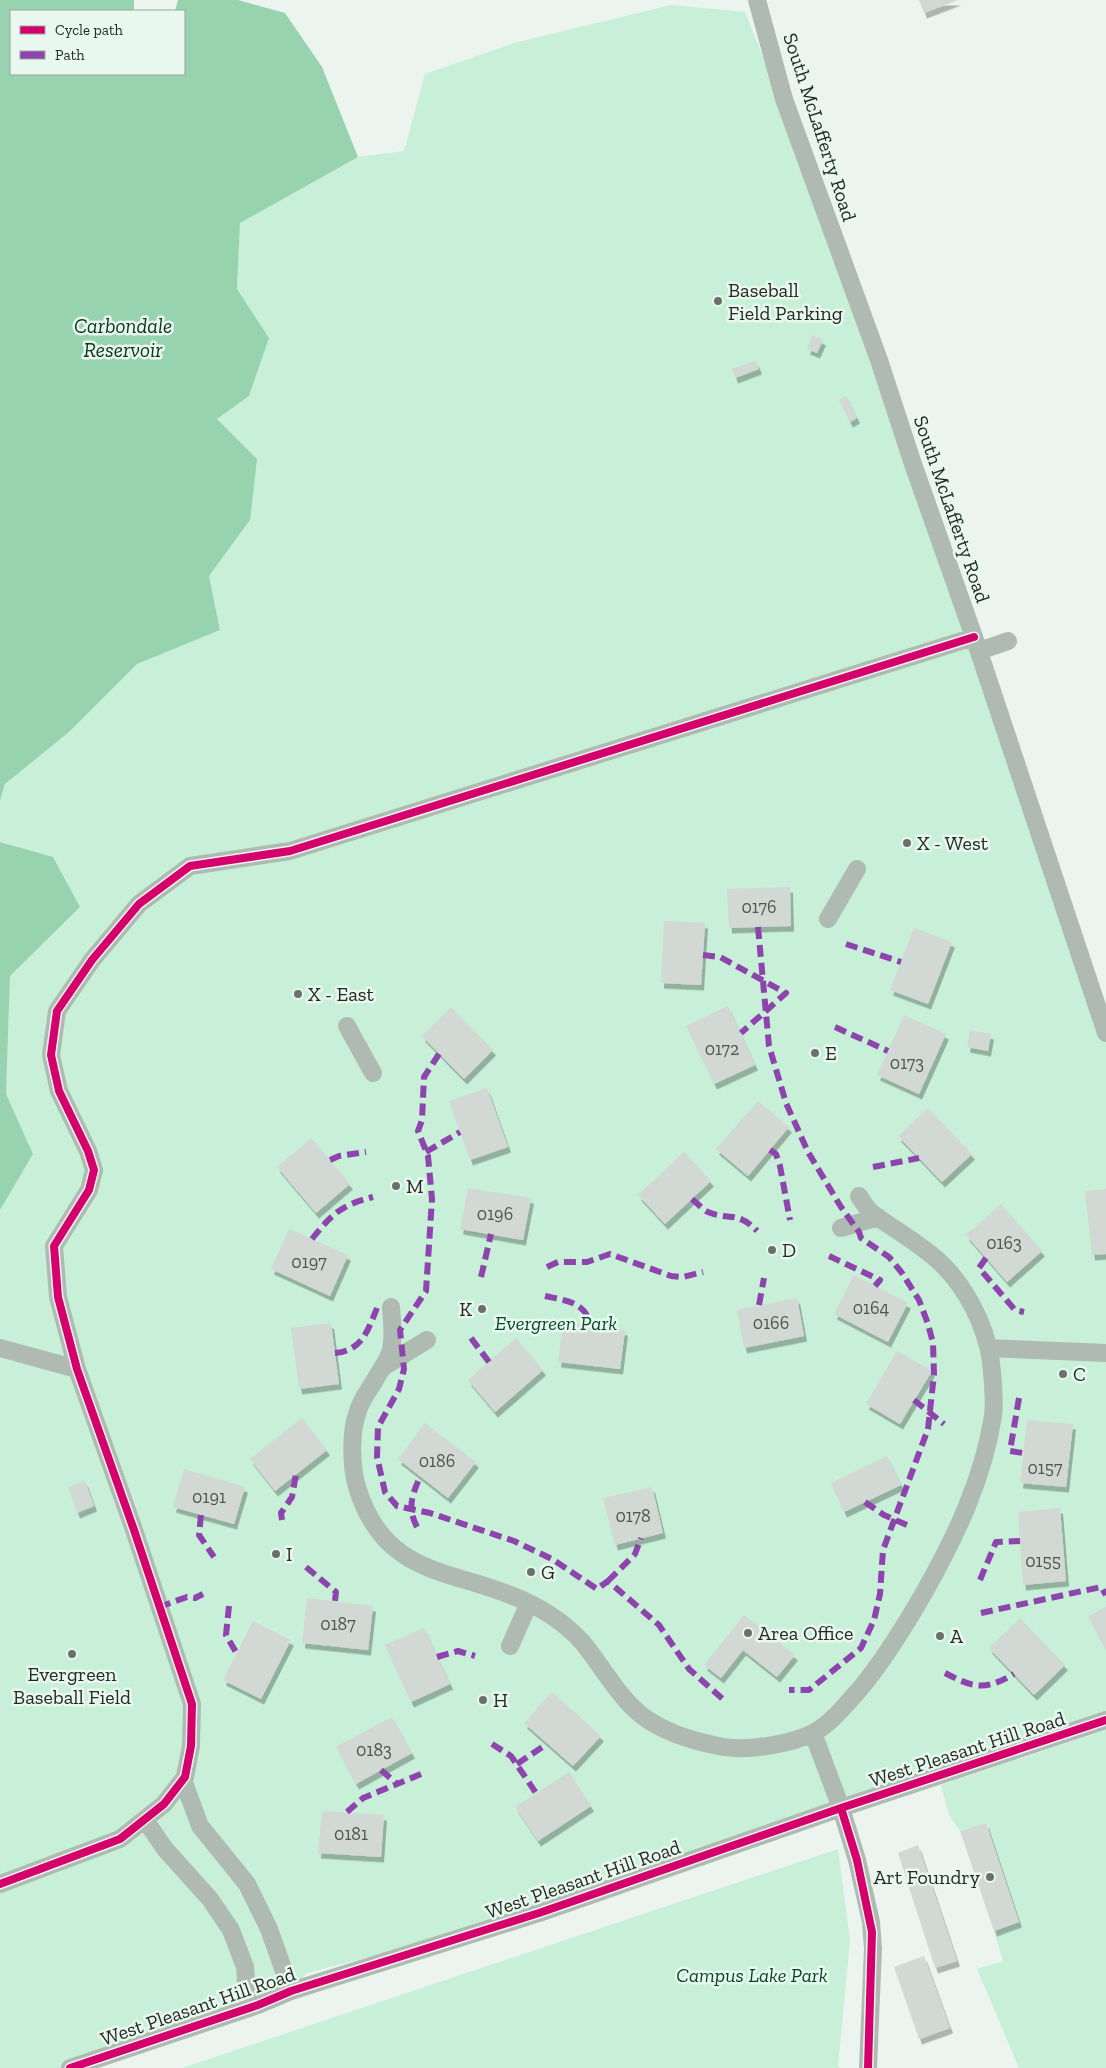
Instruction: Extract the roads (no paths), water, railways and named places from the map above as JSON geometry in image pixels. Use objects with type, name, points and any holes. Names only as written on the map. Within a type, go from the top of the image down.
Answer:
[{"type":"street","name":"South McLafferty Road","points":[[758,0],[784,99],[879,360],[913,464],[977,644],[1106,1033]]},
{"type":"street","points":[[0,1884],[120,1839],[164,1804],[183,1780],[192,1746],[192,1704],[77,1369],[58,1297],[54,1246],[89,1190],[94,1170],[88,1151],[59,1091],[51,1055],[57,1011],[92,960],[139,904],[190,866],[290,851],[977,644],[1008,641]]},
{"type":"street","points":[[828,919],[857,869]]},
{"type":"street","points":[[347,1026],[373,1073]]},
{"type":"street","points":[[391,1307],[392,1348],[357,1411],[352,1464],[364,1508],[397,1552],[413,1562],[452,1577],[504,1592],[529,1603],[559,1621],[581,1641],[639,1714],[662,1728],[702,1742],[735,1748],[775,1744],[813,1732],[834,1718],[874,1672],[909,1620],[942,1560],[974,1492],[994,1411],[989,1348],[974,1310],[962,1289],[932,1255],[878,1217],[867,1208],[859,1196]]},
{"type":"street","points":[[841,1228],[878,1217]]},
{"type":"street","points":[[381,1368],[427,1340]]},
{"type":"street","points":[[0,1348],[77,1369]]},
{"type":"street","points":[[989,1348],[1106,1354]]},
{"type":"street","points":[[510,1646],[529,1603]]},
{"type":"street","name":"West Pleasant Hill Road","points":[[70,2068],[248,2008],[291,1991],[539,1913],[841,1808],[1106,1720]]},
{"type":"street","points":[[813,1732],[841,1808],[857,1860],[872,1932],[868,2068]]},
{"type":"street","points":[[183,1780],[200,1826],[247,1884],[269,1929],[291,1991]]},
{"type":"street","points":[[145,1820],[165,1849],[210,1899],[231,1930],[245,1966],[248,2008]]},
{"type":"water","name":"Carbondale Reservoir","points":[[0,0],[134,0],[134,10],[10,10],[10,75],[185,75],[185,10],[175,10],[178,0],[238,0],[285,13],[322,67],[358,157],[240,223],[237,289],[269,338],[249,396],[217,419],[257,459],[250,520],[209,576],[220,630],[137,664],[69,732],[5,784],[0,801]]},
{"type":"water","points":[[0,842],[53,857],[80,907],[10,976],[6,1094],[33,1154],[0,1210]]},
{"type":"place","name":"Baseball Field Parking","points":[[718,301]]},
{"type":"place","name":"X - West","points":[[907,843]]},
{"type":"place","name":"X - East","points":[[298,994]]},
{"type":"place","name":"E","points":[[815,1053]]},
{"type":"place","name":"M","points":[[396,1186]]},
{"type":"place","name":"D","points":[[772,1250]]},
{"type":"place","name":"K","points":[[482,1309]]},
{"type":"place","name":"C","points":[[1063,1374]]},
{"type":"place","name":"I","points":[[276,1554]]},
{"type":"place","name":"G","points":[[531,1572]]},
{"type":"place","name":"Area Office","points":[[748,1633]]},
{"type":"place","name":"A","points":[[940,1636]]},
{"type":"place","name":"Evergreen Baseball Field","points":[[72,1654]]},
{"type":"place","name":"H","points":[[483,1700]]},
{"type":"place","name":"Art Foundry","points":[[990,1877]]},
{"type":"park label","name":"Evergreen Park","points":[[556,1323]]},
{"type":"park label","name":"Campus Lake Park","points":[[752,1975]]}]
